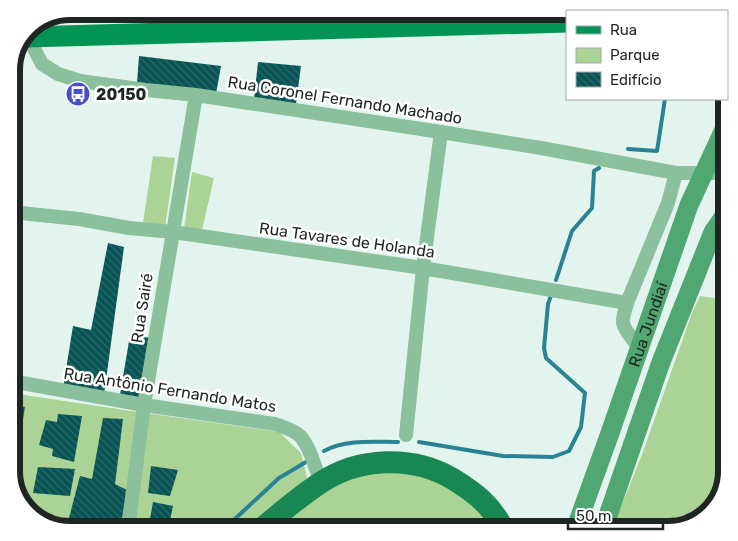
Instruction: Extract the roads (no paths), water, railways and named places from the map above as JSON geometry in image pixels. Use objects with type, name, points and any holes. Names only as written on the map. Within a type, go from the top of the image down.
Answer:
[{"type":"highway","points":[[270,521],[321,483],[343,472],[369,464],[403,462],[442,472],[468,488],[486,503],[499,521]]},
{"type":"main road","points":[[33,37],[566,22]]},
{"type":"main road","name":"Rua Jundiaí","points":[[578,521],[689,205],[718,142]]},
{"type":"main road","name":"Rua Jundiaí","points":[[606,521],[664,354],[713,232],[718,225]]},
{"type":"street","name":"Rua Coronel Fernando Machado","points":[[29,41],[42,64],[58,74],[80,81],[196,95],[441,132],[676,173],[718,173]]},
{"type":"street","name":"Rua Sairé","points":[[129,521],[144,405],[196,95]]},
{"type":"street","points":[[406,434],[423,268],[441,132]]},
{"type":"street","points":[[639,348],[623,323],[624,316],[627,303],[668,203],[676,173]]},
{"type":"street","name":"Rua Tavares de Holanda","points":[[20,213],[79,219],[129,228],[173,232],[423,268],[627,303]]},
{"type":"street","name":"Rua Antônio Fernando Matos","points":[[20,384],[144,405],[275,424],[300,436],[321,483]]},
{"type":"waterway","points":[[628,149],[657,151],[665,100]]},
{"type":"waterway","points":[[556,280],[572,231],[592,208],[594,171],[599,168]]},
{"type":"waterway","points":[[419,442],[503,456],[553,457],[569,451],[581,427],[585,393],[546,358],[544,348],[548,304],[552,293]]},
{"type":"waterway","points":[[324,451],[351,443],[398,442]]},
{"type":"waterway","points":[[233,521],[279,478],[306,462]]},
{"type":"place","name":"20150","points":[[78,94]]}]
